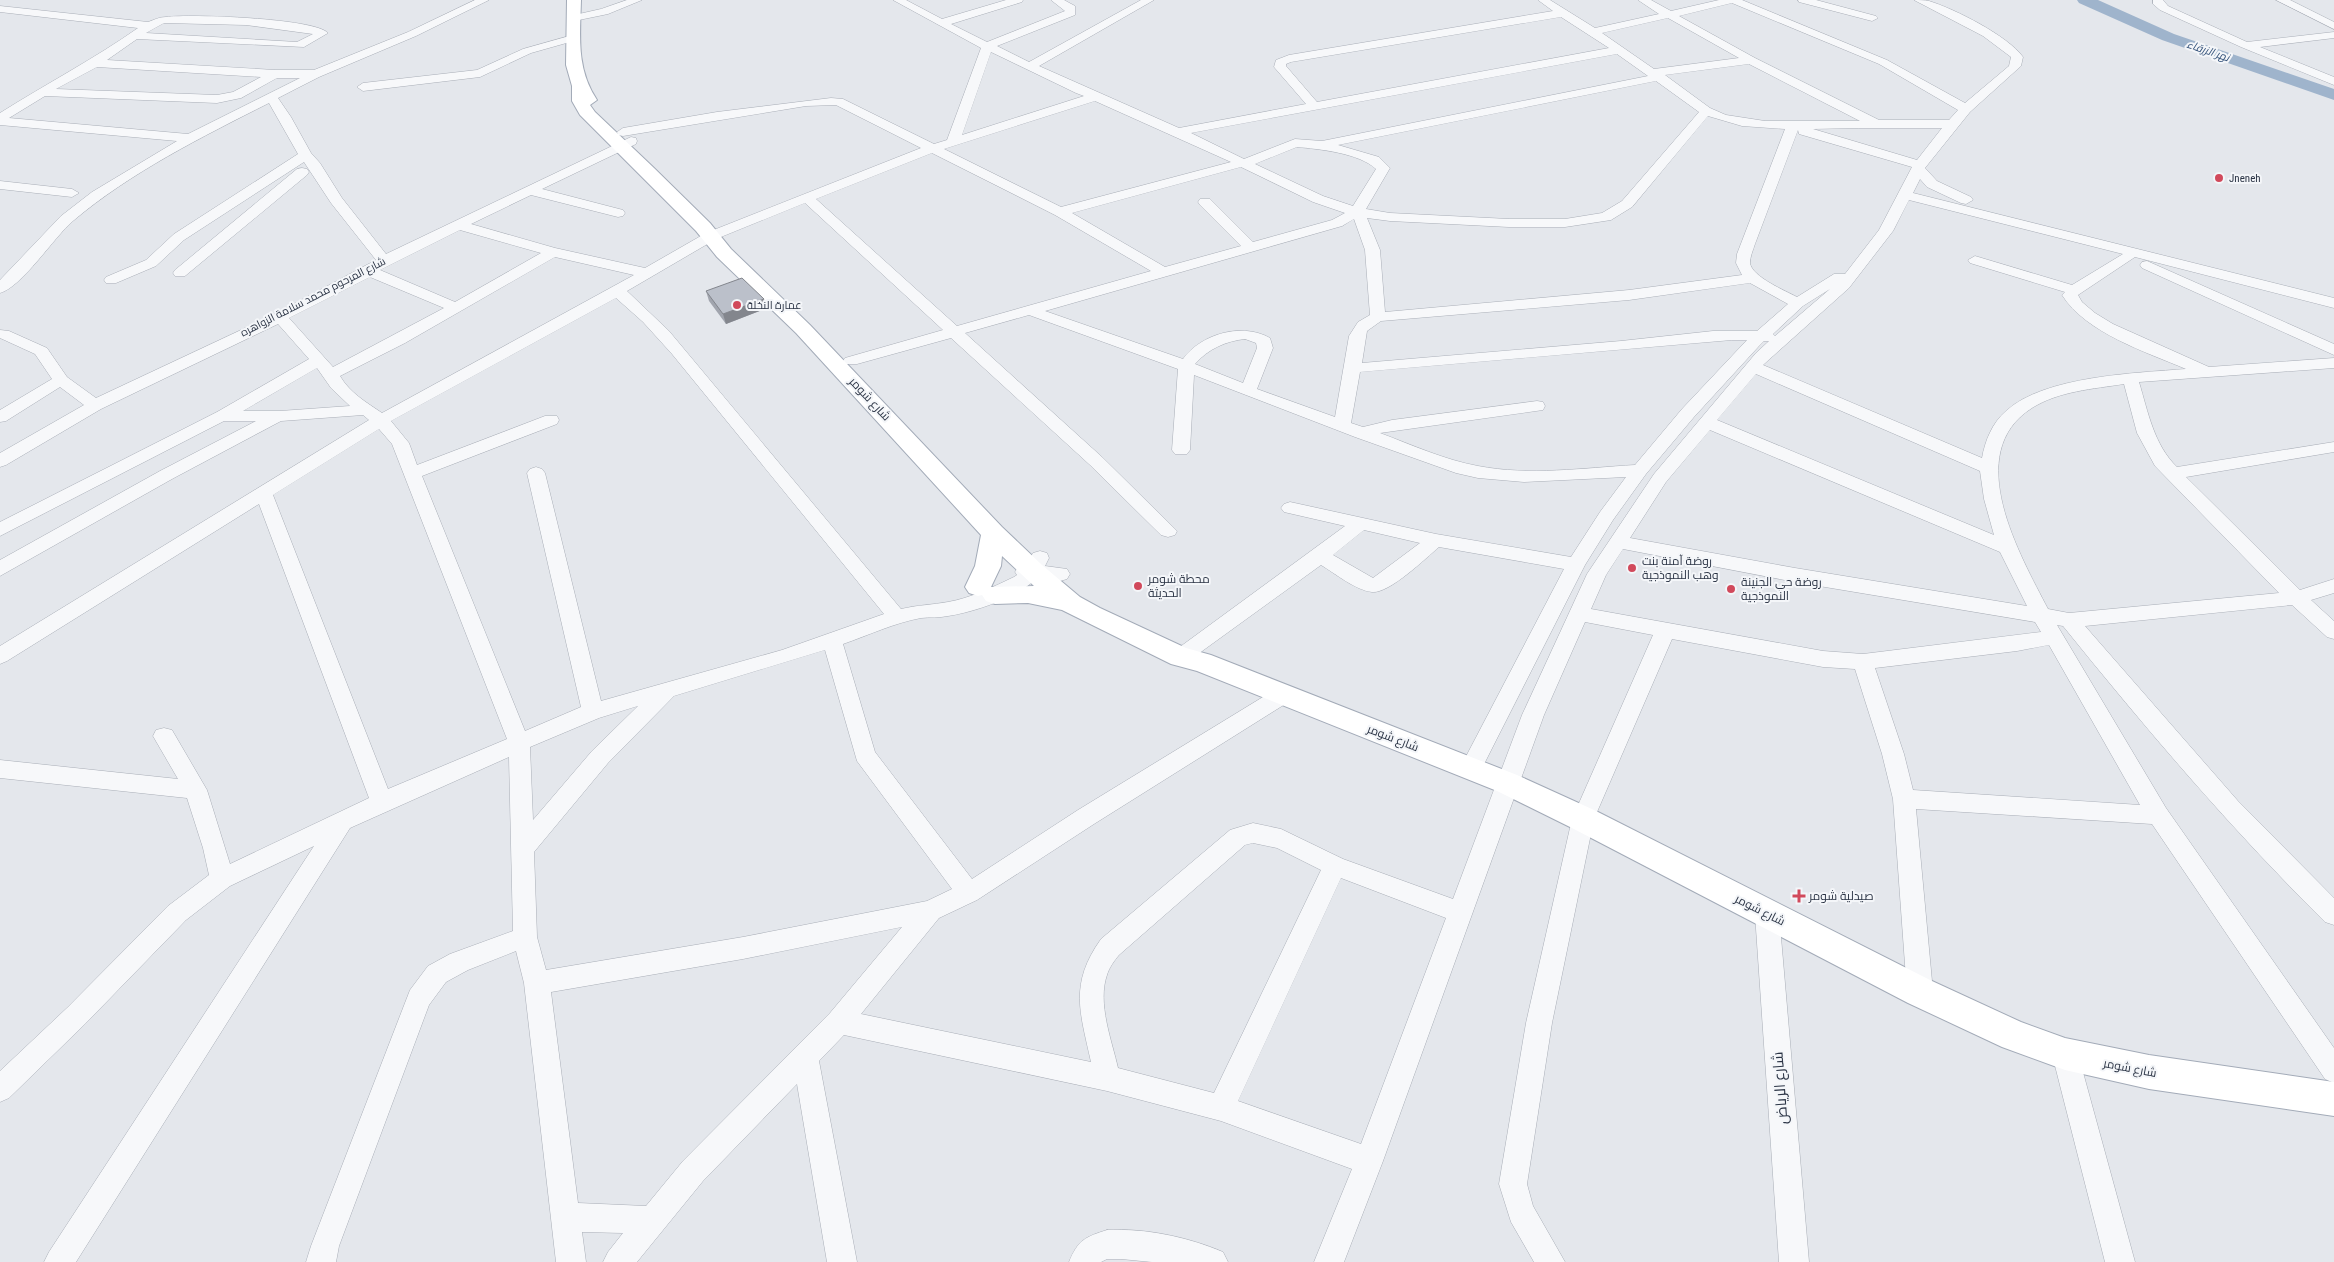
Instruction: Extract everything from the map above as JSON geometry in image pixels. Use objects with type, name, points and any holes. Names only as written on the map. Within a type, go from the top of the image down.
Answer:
[{"type":"main road","name":"شارع شومر","points":[[574,0],[572,65],[579,87],[582,107],[624,140],[715,234],[851,361],[1071,604],[1111,626],[1507,783],[1583,819],[1920,992],[2014,1036],[2065,1054],[2149,1072],[2334,1099]]},
{"type":"main road","name":"شارع شومر","points":[[715,234],[724,253],[839,366],[993,533],[1036,564],[1060,574],[1104,605],[1190,657]]},
{"type":"main road","points":[[993,533],[988,566],[987,591],[1028,594],[1071,604]]},
{"type":"street","points":[[0,288],[11,279],[66,220],[98,196],[190,138],[316,74],[412,34],[484,0]]},
{"type":"street","points":[[574,18],[604,12],[637,0]]},
{"type":"street","points":[[898,0],[987,46],[1095,97],[1178,132],[1318,199],[1358,212],[1390,217],[1510,223],[1564,223],[1606,217],[1627,204],[1706,112]]},
{"type":"street","points":[[942,23],[1018,0]]},
{"type":"street","points":[[987,46],[1070,14],[1071,8],[1056,0]]},
{"type":"street","points":[[1030,66],[1149,0]]},
{"type":"street","points":[[1543,0],[1657,75],[1706,112],[1733,121],[1793,126],[1952,124]]},
{"type":"street","points":[[1643,0],[1751,60],[1877,124]]},
{"type":"street","points":[[1593,32],[1733,0],[1883,62],[1966,109]]},
{"type":"street","points":[[1748,6],[1764,0]]},
{"type":"street","points":[[1803,0],[1872,18]]},
{"type":"street","points":[[1329,1262],[1369,1161],[1533,715],[1597,574],[1660,478],[1706,422],[1753,367],[1780,339],[1844,285],[1886,231],[1919,167],[1952,124],[1966,109],[2014,68],[2017,58],[2008,48],[1993,38],[1919,0]]},
{"type":"street","points":[[2158,0],[2157,2],[2164,8],[2245,46],[2334,81]]},
{"type":"street","points":[[2281,0],[2334,26]]},
{"type":"street","points":[[0,9],[149,26]]},
{"type":"street","points":[[1314,106],[1280,67],[1280,62],[1563,13]]},
{"type":"street","points":[[2319,19],[2334,20]]},
{"type":"street","points":[[0,119],[95,63],[149,26],[162,20],[292,26],[322,33],[304,44],[297,45],[136,36]]},
{"type":"street","points":[[2245,46],[2334,35]]},
{"type":"street","points":[[362,87],[480,73],[527,51],[573,38]]},
{"type":"street","points":[[953,140],[979,73],[987,46]]},
{"type":"street","points":[[1178,132],[1619,50]]},
{"type":"street","points":[[1060,212],[1242,163],[1268,155],[1289,144],[1322,145],[1657,75],[1751,60]]},
{"type":"street","points":[[95,63],[275,74],[316,74]]},
{"type":"street","points":[[45,92],[216,99],[237,95],[275,74]]},
{"type":"street","points":[[0,656],[264,494],[374,415],[617,291],[715,234],[933,147],[1095,97]]},
{"type":"street","points":[[272,98],[285,117],[305,155],[315,166],[336,200],[384,261]]},
{"type":"street","name":"شارع المرحوم محمد سلامة الزواهره","points":[[0,461],[95,405],[146,379],[280,317],[369,271],[384,261],[529,190],[624,140],[700,117],[823,100],[838,102],[933,147],[1060,212],[1116,243],[1162,272]]},
{"type":"street","points":[[0,119],[190,138]]},
{"type":"street","points":[[1793,126],[1919,167],[1932,184],[1986,212]]},
{"type":"street","points":[[1793,126],[1748,244],[1743,263],[1744,270],[1752,278],[1798,304]]},
{"type":"street","points":[[851,361],[1337,223],[1358,212],[1382,172],[1382,165],[1374,160],[1322,145]]},
{"type":"street","points":[[111,280],[150,263],[179,237],[305,155]]},
{"type":"street","points":[[180,273],[229,234],[296,176],[315,166]]},
{"type":"street","points":[[0,185],[72,193]]},
{"type":"street","points":[[529,190],[618,213]]},
{"type":"street","points":[[1907,192],[2334,304]]},
{"type":"street","points":[[806,197],[1096,461],[1168,531]]},
{"type":"street","points":[[1205,202],[1251,248]]},
{"type":"street","points":[[1358,212],[1365,225],[1376,258],[1378,317]]},
{"type":"street","points":[[1895,212],[1986,212]]},
{"type":"street","points":[[459,225],[552,252],[646,273]]},
{"type":"street","points":[[2126,250],[2074,290],[2070,296],[2073,303],[2098,323],[2205,371]]},
{"type":"street","points":[[2126,250],[2334,297]]},
{"type":"street","points":[[2126,250],[2334,350]]},
{"type":"street","points":[[331,374],[399,340],[532,266],[552,252]]},
{"type":"street","points":[[1975,260],[2074,290]]},
{"type":"street","points":[[1471,768],[1576,565],[1606,516],[1640,470],[1688,413],[1760,336],[1798,304],[1833,280],[1859,266]]},
{"type":"street","points":[[369,271],[454,308]]},
{"type":"street","points":[[1342,425],[1358,330],[1364,322],[1378,317],[1629,295],[1752,278]]},
{"type":"street","points":[[617,291],[647,316],[846,552],[897,617]]},
{"type":"street","points":[[1028,310],[1186,366],[1248,391],[1456,467],[1490,475],[1529,476],[1640,470]]},
{"type":"street","points":[[280,317],[331,374],[349,398],[374,415],[400,443],[519,742],[525,937],[537,983],[571,1262]]},
{"type":"street","points":[[3,334],[40,351],[61,380],[95,405]]},
{"type":"street","points":[[1181,450],[1186,366],[1194,355],[1211,344],[1242,335],[1260,337],[1264,341],[1265,348],[1248,391]]},
{"type":"street","points":[[1352,368],[1420,364],[1680,340],[1760,336],[1780,339]]},
{"type":"street","points":[[0,530],[222,416],[318,361]]},
{"type":"street","points":[[2334,363],[2130,378],[2051,394],[2031,401],[2012,412],[2001,425],[1994,437],[1989,468],[1995,507],[2007,548],[2042,616],[2158,815],[2334,1070]]},
{"type":"street","points":[[1753,367],[1989,468]]},
{"type":"street","points":[[2130,378],[2146,433],[2154,452],[2171,474],[2296,598],[2334,632]]},
{"type":"street","points":[[0,417],[61,380]]},
{"type":"street","points":[[1361,432],[1392,425],[1538,406]]},
{"type":"street","points":[[222,416],[374,415]]},
{"type":"street","points":[[0,569],[166,475],[280,416]]},
{"type":"street","points":[[412,473],[551,420]]},
{"type":"street","points":[[1706,422],[2007,548]]},
{"type":"street","points":[[2171,474],[2334,447]]},
{"type":"street","points":[[536,473],[594,711]]},
{"type":"street","points":[[264,494],[382,802]]},
{"type":"street","points":[[1290,508],[1436,540],[1576,565]]},
{"type":"street","points":[[1190,657],[1360,524]]},
{"type":"street","points":[[1320,556],[1374,586],[1383,582],[1436,540]]},
{"type":"street","points":[[1618,542],[1794,575],[2069,620],[2147,614],[2296,598],[2334,586]]},
{"type":"street","points":[[0,1089],[77,1015],[177,913],[222,879],[342,820],[594,711],[667,692],[786,656],[897,617],[922,611],[948,609],[987,591],[1021,582],[1036,564]]},
{"type":"street","points":[[1578,614],[1665,632],[1823,659],[1862,662],[2008,645],[2055,637]]},
{"type":"street","points":[[2069,620],[2199,776],[2265,848],[2334,914]]},
{"type":"street","points":[[1550,1262],[1521,1212],[1513,1184],[1515,1162],[1539,1023],[1583,819],[1665,632]]},
{"type":"street","points":[[832,639],[865,755],[909,816],[969,893]]},
{"type":"street","points":[[1862,662],[1893,754],[1904,799],[1920,992]]},
{"type":"street","points":[[523,848],[600,757],[667,692]]},
{"type":"street","points":[[537,983],[743,948],[930,911],[969,893],[1086,817],[1283,695]]},
{"type":"street","points":[[164,736],[196,790],[215,848],[222,879]]},
{"type":"street","points":[[0,769],[196,790]]},
{"type":"street","points":[[1904,799],[2158,815]]},
{"type":"street","points":[[59,1262],[342,820]]},
{"type":"street","points":[[1107,1078],[1093,1003],[1092,985],[1102,957],[1110,947],[1244,834],[1254,832],[1281,839],[1335,866],[1461,913]]},
{"type":"street","points":[[1221,1108],[1335,866]]},
{"type":"street","points":[[618,1262],[693,1171],[839,1022],[930,911]]},
{"type":"street","name":"شارع الرياض","points":[[1767,914],[1794,1262]]},
{"type":"street","points":[[321,1262],[419,998],[437,974],[459,962],[525,937]]},
{"type":"street","points":[[839,1022],[1107,1078],[1221,1108],[1369,1161]]},
{"type":"street","points":[[2065,1054],[2120,1262]]},
{"type":"street","points":[[805,1056],[842,1262]]},
{"type":"street","points":[[565,1217],[652,1220]]},
{"type":"street","points":[[1084,1262],[1088,1254],[1098,1247],[1119,1244],[1186,1254],[1213,1262]]},
{"type":"building","points":[[742,278],[764,299],[723,314],[706,291]]},
{"type":"waterway","name":"نهر الزرقاء","points":[[2085,0],[2168,37],[2334,95]]},
{"type":"place","name":"Jneneh","points":[[2219,178]]},
{"type":"place","name":"عمارة النخلة","points":[[737,305]]},
{"type":"place","name":"روضة آمنة بنت وهب النموذجية","points":[[1632,568]]},
{"type":"place","name":"محطة شومر الحديثة","points":[[1138,586]]},
{"type":"place","name":"روضة حي الجنينة النموذجية","points":[[1731,589]]},
{"type":"place","name":"صيدلية شومر","points":[[1799,896]]}]
